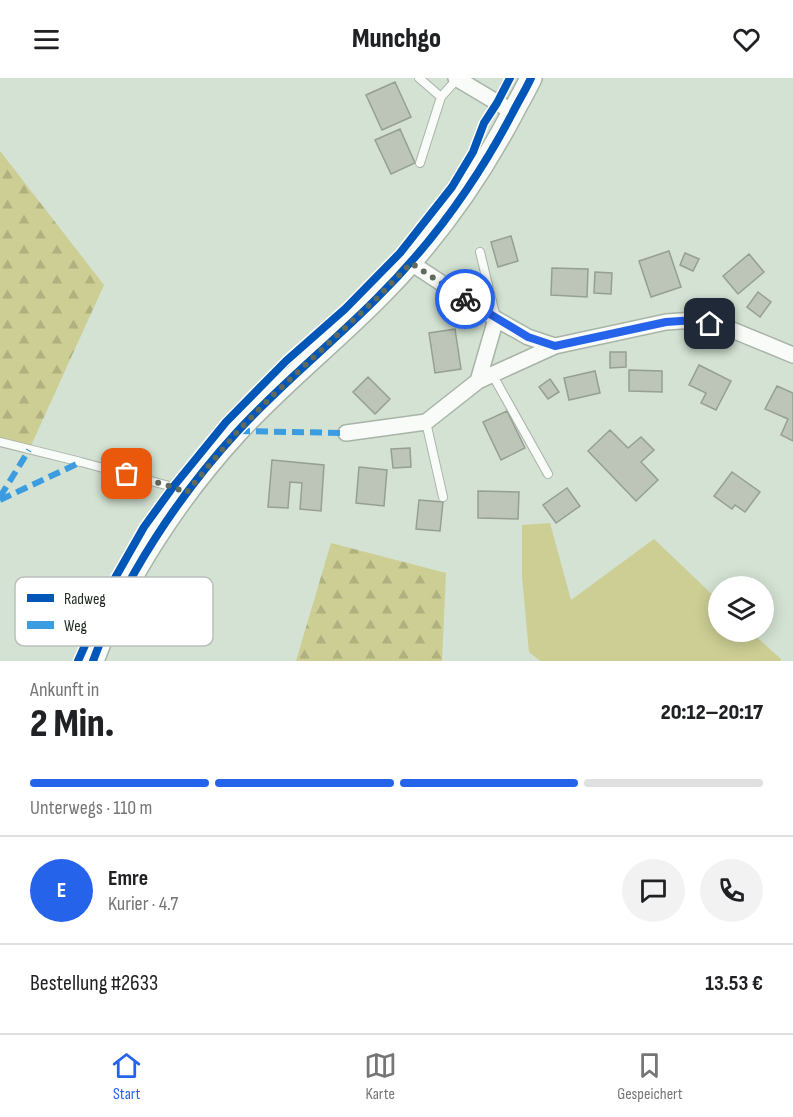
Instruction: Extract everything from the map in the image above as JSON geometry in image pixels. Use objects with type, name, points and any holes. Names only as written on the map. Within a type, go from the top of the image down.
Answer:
[{"type":"street","points":[[133,577],[180,490],[210,463],[271,397],[370,305],[411,263],[451,214],[494,150],[531,78]]},
{"type":"street","points":[[456,79],[513,112]]},
{"type":"street","points":[[411,263],[496,319],[528,337],[555,346]]},
{"type":"street","points":[[485,378],[496,319]]},
{"type":"street","points":[[346,434],[426,422],[485,378],[555,346],[666,322],[695,320],[725,327],[793,355]]},
{"type":"street","points":[[93,661],[100,646]]},
{"type":"lane","points":[[419,78],[441,97]]},
{"type":"lane","points":[[420,164],[441,97],[456,79]]},
{"type":"lane","points":[[480,252],[496,319]]},
{"type":"lane","points":[[485,378],[548,474]]},
{"type":"lane","points":[[426,422],[443,497]]},
{"type":"lane","points":[[0,442],[180,490]]},
{"type":"green space","points":[[0,151],[104,285],[29,450],[0,442]]},
{"type":"green space","points":[[550,523],[571,600],[654,539],[708,590],[708,642],[762,642],[781,661],[540,661],[529,652],[522,577],[522,525]]},
{"type":"green space","points":[[331,543],[446,573],[442,661],[296,661]]},
{"type":"building","points":[[395,82],[411,117],[382,130],[366,95]]},
{"type":"building","points":[[400,129],[415,163],[391,174],[375,140]]},
{"type":"building","points":[[511,236],[518,261],[498,267],[491,242]]},
{"type":"building","points":[[669,251],[681,287],[651,297],[639,261]]},
{"type":"building","points":[[685,253],[699,259],[693,271],[680,265]]},
{"type":"building","points":[[749,254],[764,272],[738,294],[723,276]]},
{"type":"building","points":[[552,268],[588,269],[587,297],[551,295]]},
{"type":"building","points":[[595,272],[612,273],[611,294],[594,293]]},
{"type":"building","points":[[758,292],[771,302],[760,317],[747,307]]},
{"type":"building","points":[[455,329],[461,369],[435,373],[429,333]]},
{"type":"building","points":[[610,352],[626,352],[626,367],[610,368]]},
{"type":"building","points":[[699,365],[731,381],[716,410],[701,403],[706,393],[689,385]]},
{"type":"building","points":[[629,370],[662,371],[662,392],[629,391]]},
{"type":"building","points":[[595,371],[600,393],[569,400],[564,378]]},
{"type":"building","points":[[368,377],[390,399],[375,414],[353,392]]},
{"type":"building","points":[[550,379],[559,392],[548,399],[539,387]]},
{"type":"building","points":[[777,386],[793,393],[793,441],[781,435],[788,419],[765,409]]},
{"type":"building","points":[[507,411],[525,448],[501,460],[483,422]]},
{"type":"building","points":[[610,430],[628,448],[641,437],[654,450],[641,462],[658,480],[636,501],[588,451]]},
{"type":"building","points":[[410,448],[411,467],[393,468],[391,449]]},
{"type":"building","points":[[272,460],[324,465],[321,511],[300,509],[302,483],[290,482],[288,508],[268,507]]},
{"type":"building","points":[[359,467],[387,470],[384,506],[356,503]]},
{"type":"building","points":[[732,472],[760,492],[745,512],[735,505],[732,509],[714,496]]},
{"type":"building","points":[[567,488],[580,506],[556,523],[543,505]]},
{"type":"building","points":[[478,491],[519,492],[518,519],[478,518]]},
{"type":"building","points":[[419,500],[443,502],[440,531],[416,529]]},
{"type":"marked path","points":[[238,431],[346,433]]},
{"type":"marked path","points":[[0,497],[29,450]]},
{"type":"marked path","points":[[0,500],[81,462]]},
{"type":"cycle path","points":[[116,577],[144,527],[226,422],[286,361],[345,309],[400,253],[452,187],[473,152],[484,123],[510,78]]},
{"type":"cycle path","points":[[132,577],[154,539],[194,483],[237,432],[288,381],[358,317],[396,279],[434,235],[483,165],[531,78]]},
{"type":"cycle path","points":[[78,661],[85,646]]},
{"type":"cycle path","points":[[93,661],[99,646]]},
{"type":"way so far","points":[[127,474],[186,493],[238,431],[271,397],[349,325],[411,263],[465,299]]},
{"type":"route","points":[[465,299],[528,337],[555,346],[666,322],[695,320],[710,324]]}]
